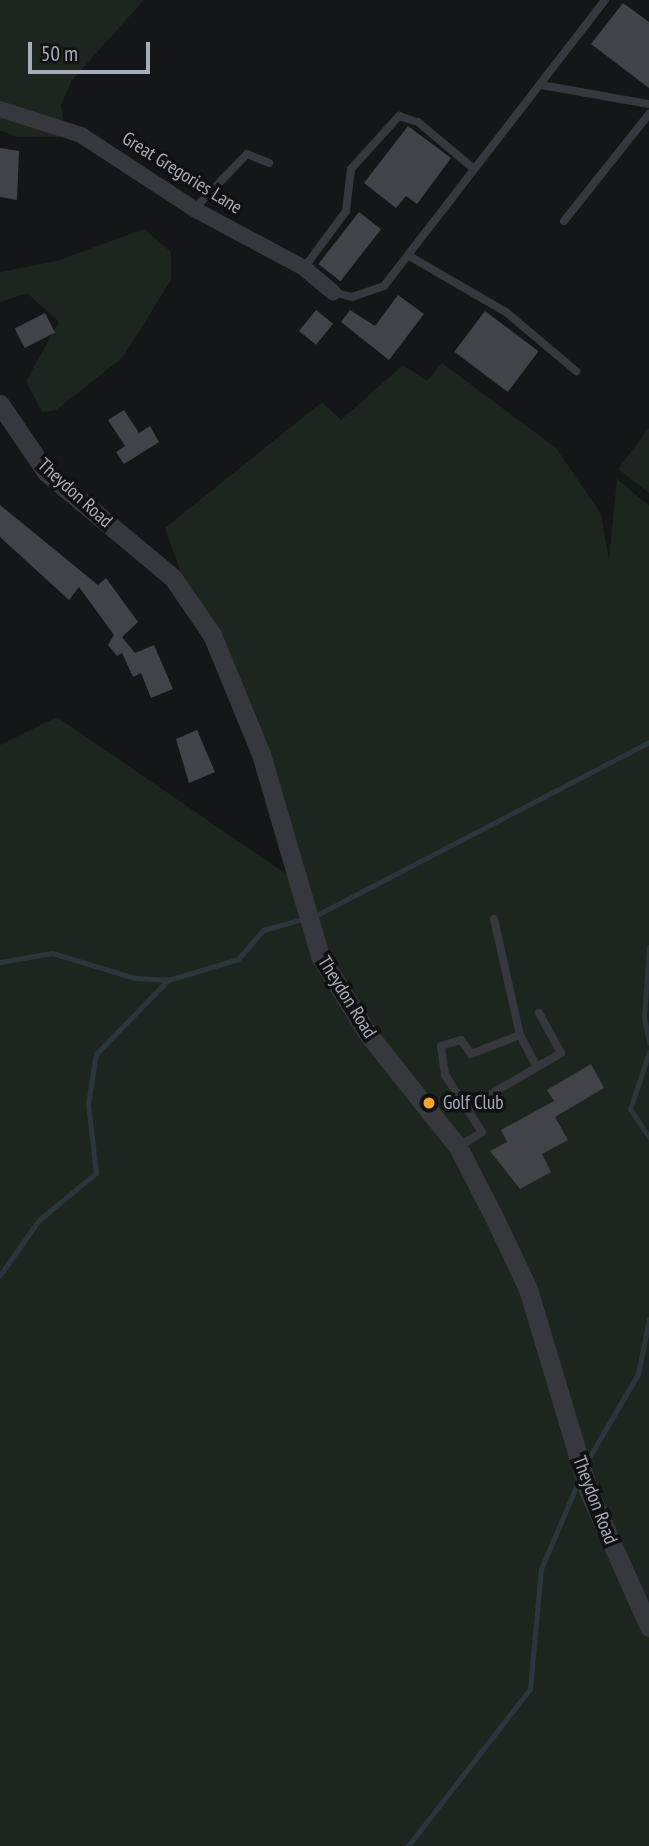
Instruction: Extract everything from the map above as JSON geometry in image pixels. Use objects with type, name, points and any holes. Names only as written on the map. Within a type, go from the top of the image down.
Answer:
[{"type":"street","name":"Great Gregories Lane","points":[[0,109],[81,135],[194,209],[304,268],[333,292]]},
{"type":"street","name":"Theydon Road","points":[[0,404],[46,472],[146,552],[193,603],[261,754],[320,956],[368,1034],[458,1147],[528,1289],[589,1492],[649,1627]]},
{"type":"lane","points":[[333,292],[352,297],[384,286],[411,257],[474,169],[605,0]]},
{"type":"lane","points":[[541,85],[649,104]]},
{"type":"lane","points":[[564,222],[649,114]]},
{"type":"lane","points":[[304,268],[346,211],[351,169],[399,116],[418,122],[474,169]]},
{"type":"lane","points":[[194,209],[247,154],[269,163]]},
{"type":"lane","points":[[411,257],[506,312],[576,371]]},
{"type":"lane","points":[[494,919],[520,1035],[537,1067]]},
{"type":"lane","points":[[467,1108],[561,1053],[539,1013]]},
{"type":"lane","points":[[458,1147],[482,1132],[445,1074],[442,1046],[461,1040],[471,1054],[520,1035]]},
{"type":"shaded area","points":[[0,0],[144,0],[72,80],[61,105],[65,129],[59,137],[16,137],[0,130]]},
{"type":"shaded area","points":[[144,229],[171,252],[171,280],[123,357],[56,410],[42,412],[26,381],[59,322],[27,293],[0,302],[0,272],[57,261]]},
{"type":"shaded area","points":[[442,363],[556,448],[601,514],[609,560],[617,479],[649,506],[649,1846],[0,1846],[0,745],[57,717],[302,885],[248,697],[182,576],[165,528],[322,402],[341,420],[403,365],[427,381]]},
{"type":"shaded area","points":[[649,428],[649,493],[618,469]]},
{"type":"building","points":[[623,3],[649,22],[649,88],[591,44]]},
{"type":"building","points":[[408,126],[451,158],[417,204],[406,196],[396,208],[364,183]]},
{"type":"building","points":[[0,148],[19,151],[17,200],[0,197]]},
{"type":"building","points":[[359,212],[381,229],[340,281],[318,264]]},
{"type":"building","points":[[398,295],[424,314],[389,360],[341,322],[350,310],[375,326]]},
{"type":"building","points":[[316,310],[333,324],[316,345],[299,331]]},
{"type":"building","points":[[485,311],[539,351],[508,392],[454,352]]},
{"type":"building","points":[[45,313],[55,333],[25,348],[15,328]]},
{"type":"building","points":[[124,410],[139,433],[150,426],[159,442],[124,464],[116,452],[125,446],[108,420]]},
{"type":"building","points":[[0,505],[98,585],[106,578],[138,622],[122,637],[135,653],[154,645],[173,689],[151,698],[141,673],[133,677],[122,653],[117,656],[108,645],[114,635],[79,587],[69,600],[0,537]]},
{"type":"building","points":[[197,730],[215,772],[189,783],[176,739]]},
{"type":"building","points":[[591,1064],[604,1088],[555,1117],[568,1140],[542,1154],[551,1172],[520,1189],[490,1151],[507,1142],[501,1130],[554,1101],[547,1090]]},
{"type":"waterway","points":[[313,917],[649,742]]},
{"type":"waterway","points":[[0,962],[52,953],[135,978],[168,980],[238,959],[263,930],[303,919]]},
{"type":"waterway","points":[[649,947],[644,1017],[649,1043]]},
{"type":"waterway","points":[[0,1275],[39,1220],[96,1173],[88,1104],[96,1054],[168,980]]},
{"type":"waterway","points":[[649,1052],[630,1109],[649,1137]]},
{"type":"waterway","points":[[587,1461],[638,1374],[649,1319]]},
{"type":"waterway","points":[[408,1846],[530,1689],[541,1569],[579,1480]]},
{"type":"place","name":"Golf Club","points":[[429,1103]]}]
